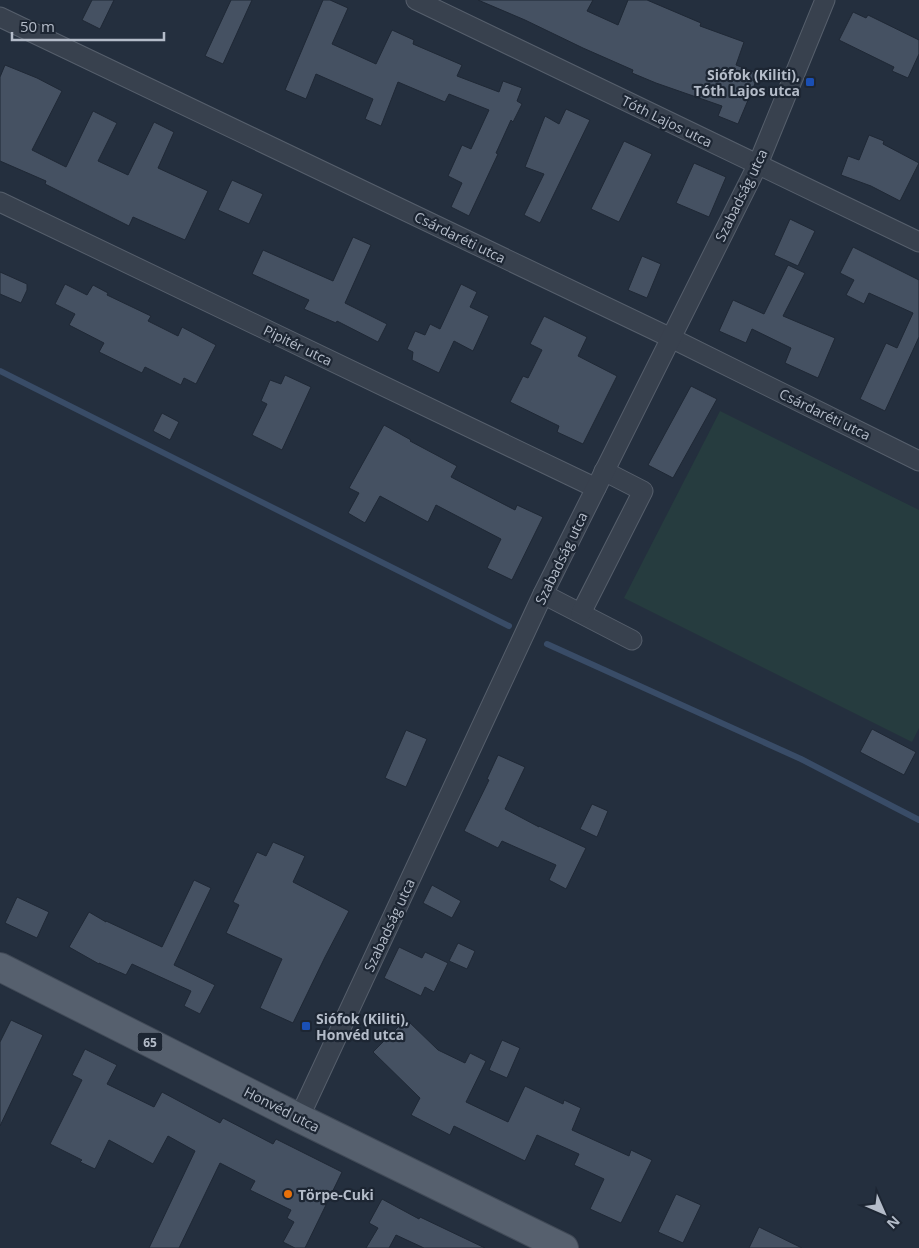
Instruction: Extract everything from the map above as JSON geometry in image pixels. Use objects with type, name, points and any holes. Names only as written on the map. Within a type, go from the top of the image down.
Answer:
[{"type":"main road","name":"Honvéd utca","points":[[0,967],[299,1118],[564,1248]]},
{"type":"street","name":"Tóth Lajos utca","points":[[416,0],[919,242]]},
{"type":"street","name":"Szabadság utca","points":[[299,1118],[543,594],[758,164],[825,0]]},
{"type":"street","name":"Csárdaréti utca","points":[[0,17],[671,338],[919,461]]},
{"type":"street","name":"Pipitér utca","points":[[0,202],[596,488]]},
{"type":"street","points":[[581,613],[643,491],[604,471]]},
{"type":"street","points":[[543,594],[632,640]]},
{"type":"green space","points":[[720,411],[919,510],[919,728],[912,742],[624,598]]},
{"type":"building","points":[[92,0],[114,0],[100,29],[82,20]]},
{"type":"building","points":[[231,0],[252,0],[223,64],[205,56]]},
{"type":"building","points":[[323,0],[330,0],[348,8],[332,44],[376,64],[392,30],[414,40],[413,44],[462,65],[457,76],[499,92],[503,81],[522,88],[517,101],[522,104],[513,122],[511,120],[496,153],[498,154],[469,216],[451,207],[462,183],[448,176],[462,145],[471,149],[489,110],[449,94],[445,102],[398,82],[381,126],[365,119],[373,99],[316,74],[306,99],[285,90]]},
{"type":"building","points":[[478,0],[593,0],[587,11],[618,25],[628,0],[647,0],[701,23],[700,26],[744,42],[736,65],[759,74],[738,124],[718,116],[722,106],[632,73],[633,70]]},
{"type":"building","points":[[853,12],[866,18],[868,15],[919,40],[919,54],[908,78],[892,71],[894,67],[839,40]]},
{"type":"building","points":[[5,65],[62,91],[32,150],[66,167],[93,111],[117,123],[98,161],[128,175],[154,122],[174,132],[158,168],[208,191],[185,240],[133,217],[129,226],[45,184],[46,181],[0,161],[0,77]]},
{"type":"building","points":[[566,109],[590,120],[540,223],[524,215],[544,174],[525,167],[545,116],[559,124]]},
{"type":"building","points":[[869,135],[884,141],[883,144],[919,163],[900,201],[871,186],[841,175],[848,156],[859,160]]},
{"type":"building","points":[[624,141],[652,154],[619,222],[591,209]]},
{"type":"building","points":[[694,163],[726,177],[709,217],[676,203]]},
{"type":"building","points":[[232,180],[263,194],[249,224],[218,210]]},
{"type":"building","points":[[790,219],[815,231],[798,266],[774,255]]},
{"type":"building","points":[[353,237],[371,245],[345,303],[387,324],[378,342],[337,321],[336,323],[304,309],[309,300],[252,274],[263,250],[333,281]]},
{"type":"building","points":[[853,247],[919,280],[919,337],[885,411],[860,399],[886,343],[897,348],[913,313],[869,293],[864,304],[846,295],[854,280],[840,273]]},
{"type":"building","points":[[642,256],[661,264],[647,298],[628,290]]},
{"type":"building","points":[[788,265],[805,273],[783,316],[835,338],[818,378],[785,363],[791,348],[752,329],[746,343],[719,331],[733,300],[764,314]]},
{"type":"building","points":[[0,272],[27,284],[27,290],[21,303],[0,294]]},
{"type":"building","points":[[65,284],[87,295],[93,285],[108,293],[107,295],[151,316],[148,321],[178,336],[182,327],[216,345],[196,384],[184,378],[181,385],[145,367],[142,373],[99,352],[104,343],[69,325],[75,314],[55,304]]},
{"type":"building","points":[[461,284],[477,292],[470,307],[489,316],[473,351],[454,341],[439,373],[412,360],[413,352],[407,349],[415,331],[425,335],[430,324],[440,329]]},
{"type":"building","points":[[544,316],[587,337],[578,356],[617,376],[583,444],[557,432],[559,426],[510,402],[523,376],[528,378],[542,350],[530,344]]},
{"type":"building","points":[[285,375],[311,387],[282,450],[252,435],[267,404],[261,401],[270,380],[281,384]]},
{"type":"building","points":[[691,386],[717,399],[673,478],[648,465]]},
{"type":"building","points":[[162,413],[179,422],[170,440],[153,431]]},
{"type":"building","points":[[384,425],[457,466],[451,477],[515,510],[517,505],[543,517],[512,580],[487,568],[501,539],[436,505],[428,522],[380,496],[365,523],[348,513],[359,493],[349,488]]},
{"type":"building","points":[[872,729],[916,752],[904,775],[860,752]]},
{"type":"building","points":[[406,730],[427,739],[406,787],[385,778]]},
{"type":"building","points":[[498,755],[525,767],[505,809],[586,848],[566,889],[549,880],[556,865],[502,841],[498,848],[464,831],[489,780],[487,779]]},
{"type":"building","points":[[592,804],[608,811],[597,837],[580,829]]},
{"type":"building","points":[[273,842],[305,856],[293,882],[349,911],[293,1023],[260,1008],[282,959],[226,933],[239,905],[233,902],[257,852],[266,856]]},
{"type":"building","points":[[194,880],[211,888],[174,965],[215,985],[200,1014],[184,1006],[191,991],[132,964],[126,975],[99,964],[69,947],[89,912],[106,922],[162,947]]},
{"type":"building","points":[[432,885],[461,901],[452,918],[423,903]]},
{"type":"building","points":[[17,897],[49,912],[37,938],[5,923]]},
{"type":"building","points":[[458,943],[475,951],[467,969],[449,961]]},
{"type":"building","points":[[399,947],[422,958],[425,952],[448,963],[434,992],[425,987],[421,996],[384,978]]},
{"type":"building","points":[[406,1019],[438,1050],[465,1063],[470,1053],[486,1061],[466,1102],[508,1122],[525,1086],[563,1104],[564,1100],[581,1108],[572,1130],[629,1156],[631,1150],[652,1160],[621,1223],[590,1209],[604,1179],[574,1165],[579,1154],[537,1135],[525,1161],[454,1126],[450,1135],[411,1115],[420,1098],[373,1052]]},
{"type":"building","points":[[11,1020],[43,1035],[0,1126],[0,1042]]},
{"type":"building","points":[[502,1040],[520,1048],[507,1078],[489,1070]]},
{"type":"building","points":[[85,1049],[117,1065],[107,1084],[154,1107],[162,1092],[220,1123],[223,1118],[273,1144],[276,1139],[342,1172],[305,1248],[295,1248],[283,1242],[294,1222],[287,1218],[291,1210],[250,1190],[255,1181],[220,1163],[179,1248],[149,1248],[195,1151],[168,1136],[153,1164],[109,1140],[95,1169],[80,1162],[82,1160],[50,1144],[82,1080],[72,1075]]},
{"type":"building","points":[[676,1194],[701,1205],[683,1243],[658,1232]]},
{"type":"building","points":[[382,1199],[419,1219],[420,1217],[485,1248],[424,1248],[396,1235],[389,1248],[366,1248],[378,1228],[369,1223]]},
{"type":"building","points":[[759,1227],[802,1248],[749,1248]]},
{"type":"waterway","points":[[0,371],[509,626]]},
{"type":"waterway","points":[[547,644],[801,759],[919,820]]},
{"type":"place","name":"Siófok (Kiliti), Tóth Lajos utca","points":[[810,82]]},
{"type":"place","name":"Siófok (Kiliti), Honvéd utca","points":[[306,1026]]},
{"type":"place","name":"Törpe-Cuki","points":[[288,1194]]}]
